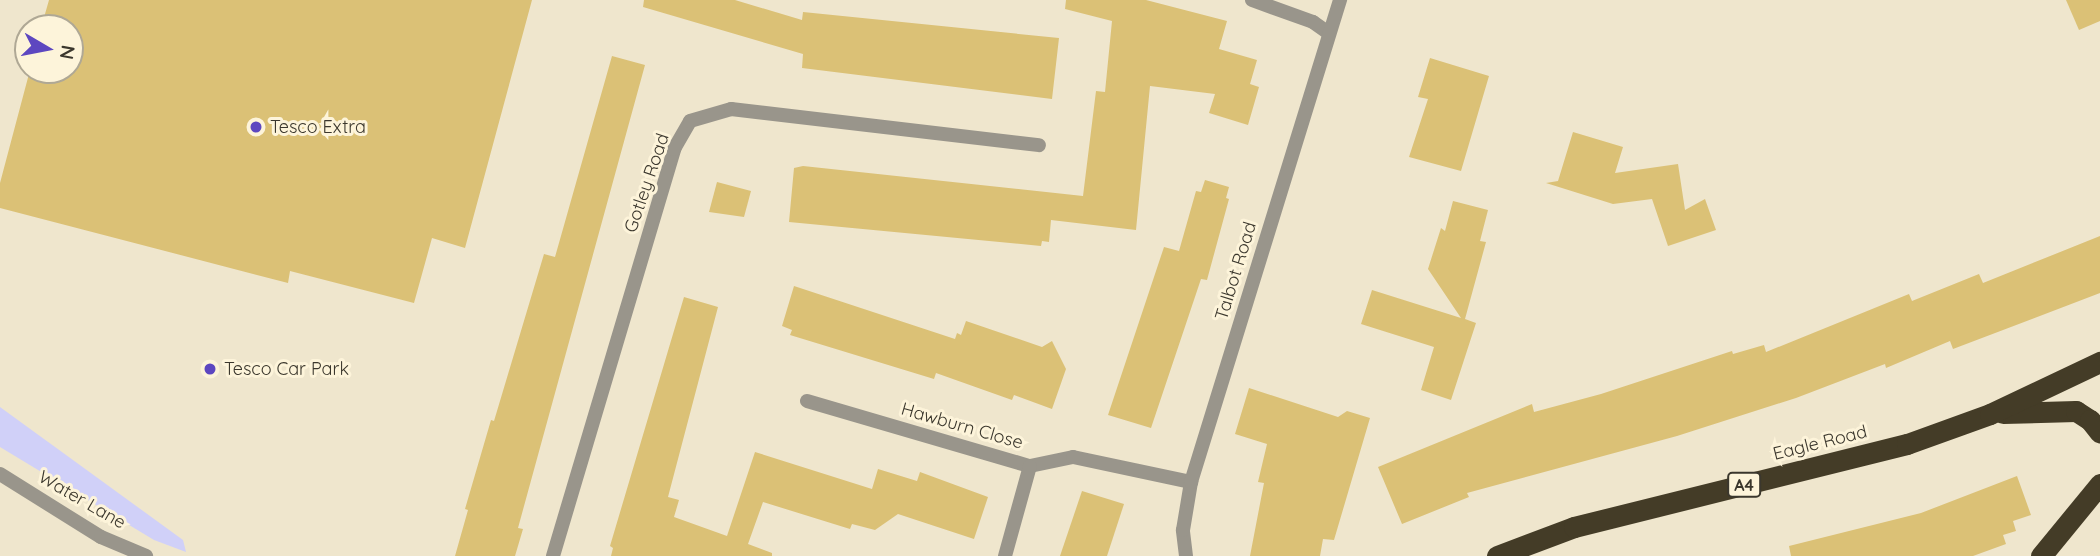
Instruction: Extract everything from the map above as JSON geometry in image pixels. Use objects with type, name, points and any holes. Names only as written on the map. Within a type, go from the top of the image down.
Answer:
[{"type":"highway","name":"Eagle Road","points":[[1497,556],[1574,527],[1875,453],[1990,414],[2100,362]]},
{"type":"highway","name":"Eagle Road","points":[[1990,414],[2076,411],[2090,419],[2100,433]]},
{"type":"highway","points":[[2041,556],[2100,484]]},
{"type":"street","points":[[1252,0],[1313,22],[1329,33]]},
{"type":"street","name":"Talbot Road","points":[[1186,556],[1183,530],[1191,482],[1340,0]]},
{"type":"street","name":"Gotley Road","points":[[553,556],[674,149],[690,121],[731,108],[1039,145]]},
{"type":"street","name":"Hawburn Close","points":[[807,401],[1030,466],[1073,457],[1191,482]]},
{"type":"street","points":[[1004,556],[1030,466]]},
{"type":"street","name":"Water Lane","points":[[0,474],[101,537],[146,556]]},
{"type":"shaded area","points":[[0,407],[183,540],[186,552],[154,540],[0,447]]},
{"type":"building","name":"Tesco Extra","points":[[49,0],[532,0],[465,248],[432,238],[414,303],[290,271],[288,283],[0,208],[0,183],[26,84],[84,84],[84,14],[45,14]]},
{"type":"building","points":[[644,0],[735,0],[802,20],[803,12],[1059,38],[1052,99],[802,68],[803,54],[643,7]]},
{"type":"building","points":[[1066,0],[1146,0],[1227,21],[1219,49],[1257,60],[1250,84],[1259,87],[1248,125],[1209,113],[1215,94],[1150,86],[1136,230],[1051,220],[1049,242],[1042,241],[1041,246],[789,222],[794,168],[803,166],[1083,196],[1096,91],[1105,92],[1112,21],[1065,9]]},
{"type":"building","points":[[2066,0],[2100,0],[2100,21],[2079,30]]},
{"type":"building","points":[[612,56],[645,65],[518,528],[523,529],[515,556],[455,556],[468,510],[465,509],[491,420],[494,421],[544,254],[555,257]]},
{"type":"building","points":[[1430,58],[1489,76],[1461,171],[1409,157],[1428,99],[1418,97]]},
{"type":"building","points":[[1573,132],[1623,147],[1615,173],[1678,164],[1685,210],[1705,199],[1716,230],[1668,246],[1652,199],[1613,204],[1546,183],[1558,181]]},
{"type":"building","points":[[1205,180],[1229,187],[1226,198],[1229,199],[1207,280],[1201,279],[1151,428],[1108,415],[1164,247],[1179,251],[1196,191],[1201,192]]},
{"type":"building","points":[[717,182],[751,191],[744,217],[709,212]]},
{"type":"building","points":[[1453,201],[1488,210],[1480,241],[1486,242],[1465,319],[1476,323],[1451,400],[1421,390],[1434,347],[1361,324],[1372,290],[1461,318],[1428,269],[1441,228],[1445,231]]},
{"type":"building","points":[[2100,236],[2100,293],[1953,349],[1950,341],[1886,368],[1885,364],[1796,398],[1677,436],[1467,493],[1469,497],[1402,524],[1378,467],[1532,404],[1534,412],[1601,394],[1732,351],[1733,354],[1764,345],[1766,352],[1909,294],[1912,301],[1979,274],[1983,283]]},
{"type":"building","points":[[794,286],[955,339],[957,333],[961,335],[966,321],[1042,347],[1052,341],[1066,369],[1052,409],[1014,395],[1012,400],[936,373],[934,379],[790,335],[792,330],[782,326]]},
{"type":"building","points":[[684,297],[718,307],[668,497],[679,500],[674,517],[727,536],[755,452],[872,489],[878,469],[917,481],[920,472],[988,497],[974,539],[898,514],[875,530],[852,524],[850,529],[763,502],[748,544],[772,553],[772,556],[611,556],[613,548],[610,546]]},
{"type":"building","points":[[1249,388],[1338,417],[1347,411],[1370,418],[1334,540],[1323,539],[1320,556],[1250,556],[1264,483],[1258,482],[1267,444],[1235,434]]},
{"type":"building","points":[[2017,476],[2031,515],[2013,521],[2016,531],[2003,535],[2006,544],[1973,556],[1791,556],[1789,546],[1921,513]]},
{"type":"building","points":[[1082,491],[1124,504],[1107,556],[1060,556]]},
{"type":"place","name":"Tesco Extra","points":[[256,127]]},
{"type":"place","name":"Tesco Car Park","points":[[210,369]]}]
